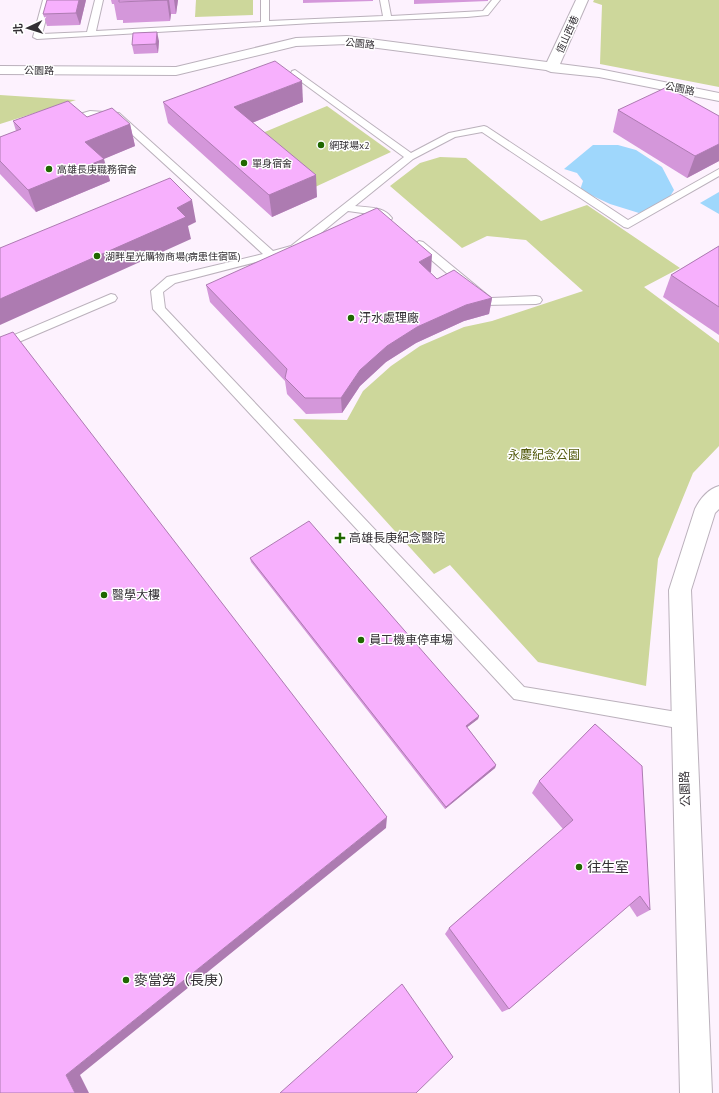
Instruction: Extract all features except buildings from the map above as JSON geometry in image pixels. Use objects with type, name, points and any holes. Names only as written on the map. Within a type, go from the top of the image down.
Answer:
[{"type":"street","name":"恆山西巷","points":[[552,68],[582,0]]},
{"type":"street","name":"公園路","points":[[0,70],[176,71],[296,42],[347,40],[599,73],[719,97]]},
{"type":"street","name":"公園路","points":[[696,1093],[680,590],[706,509],[719,494]]},
{"type":"lane","points":[[48,0],[37,37],[265,24],[467,15],[485,13],[496,0]]},
{"type":"lane","points":[[91,34],[99,0]]},
{"type":"lane","points":[[265,0],[265,24]]},
{"type":"lane","points":[[384,0],[388,18]]},
{"type":"lane","points":[[295,73],[410,157]]},
{"type":"lane","points":[[60,122],[90,114],[116,115],[271,255]]},
{"type":"lane","points":[[683,721],[520,694],[158,309],[157,291],[171,280],[295,249],[410,157],[452,135],[484,129],[628,225],[719,172]]},
{"type":"lane","points":[[346,208],[380,212],[398,227]]},
{"type":"lane","points":[[410,237],[488,302],[536,300]]},
{"type":"lane","points":[[0,346],[111,298]]},
{"type":"green space","points":[[196,0],[253,0],[253,15],[195,17]]},
{"type":"green space","points":[[594,0],[719,0],[719,87],[600,64],[602,5],[593,2]]},
{"type":"green space","points":[[0,95],[76,100],[0,124]]},
{"type":"green space","name":"網球場x2","points":[[327,106],[391,152],[315,187],[253,137]]},
{"type":"green space","name":"永慶紀念公園","points":[[440,157],[466,158],[541,221],[587,205],[680,268],[644,287],[719,343],[719,446],[693,473],[658,559],[646,686],[538,662],[450,565],[434,574],[293,419],[347,420],[363,391],[391,366],[420,346],[464,327],[492,321],[583,291],[526,240],[487,236],[462,248],[390,186],[420,163]]},
{"type":"water","points":[[593,145],[618,145],[636,150],[662,167],[674,190],[669,198],[656,209],[639,213],[610,204],[580,190],[583,181],[577,173],[564,169]]},
{"type":"water","points":[[719,192],[719,214],[700,203]]},
{"type":"place","name":"網球場x2","points":[[321,145]]},
{"type":"place","name":"單身宿舍","points":[[244,163]]},
{"type":"place","name":"高雄長庚職務宿舍","points":[[49,169]]},
{"type":"place","name":"湖畔星光購物商場(病患住宿區)","points":[[97,256]]},
{"type":"place","name":"汙水處理廠","points":[[351,318]]},
{"type":"place","name":"高雄長庚紀念醫院","points":[[340,538]]},
{"type":"place","name":"醫學大樓","points":[[104,595]]},
{"type":"place","name":"員工機車停車場","points":[[361,640]]},
{"type":"place","name":"往生室","points":[[579,867]]},
{"type":"place","name":"麥當勞（長庚）","points":[[126,980]]}]
